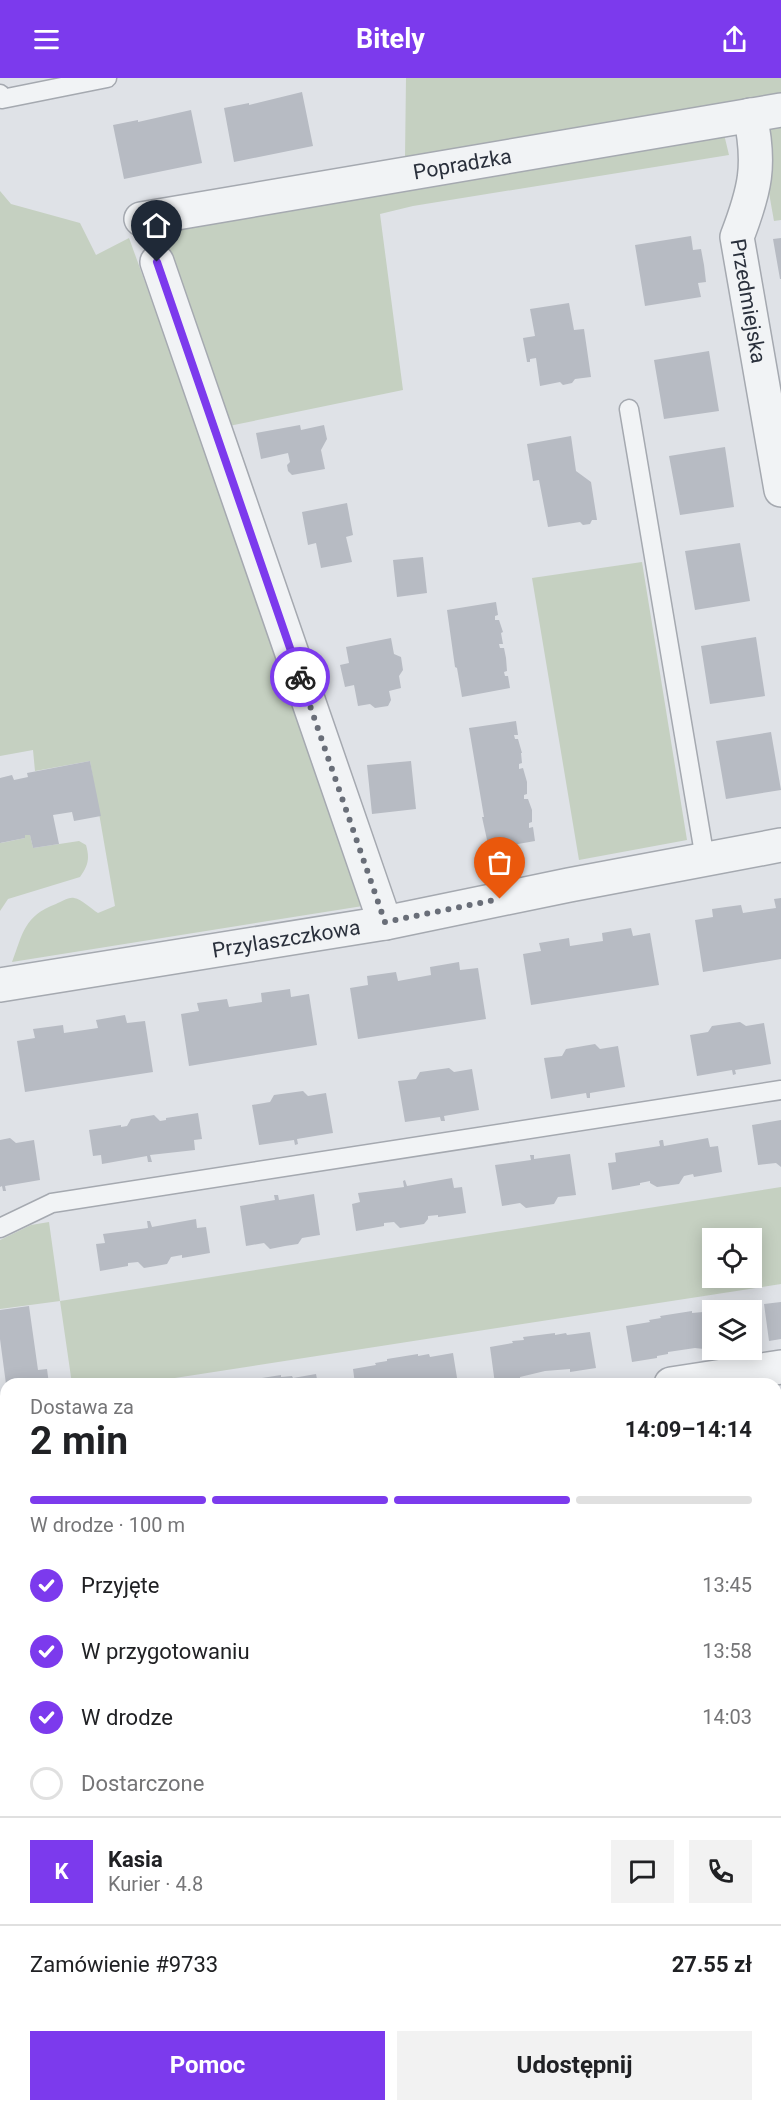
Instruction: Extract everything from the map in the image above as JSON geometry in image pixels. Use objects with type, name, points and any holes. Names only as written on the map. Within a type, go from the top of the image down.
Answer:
[{"type":"street","name":"Popradzka","points":[[141,219],[765,112]]},
{"type":"street","name":"Przedmiejska","points":[[765,112],[755,139],[756,163],[752,198],[737,237],[781,490]]},
{"type":"street","points":[[157,262],[385,922]]},
{"type":"street","name":"Przylaszczkowa","points":[[0,984],[385,922],[781,845]]},
{"type":"street","points":[[710,1378],[781,1367]]},
{"type":"lane","points":[[0,94],[2,99],[106,78]]},
{"type":"lane","points":[[629,409],[705,859]]},
{"type":"lane","points":[[0,1228],[52,1203],[781,1090]]},
{"type":"green space","points":[[406,78],[781,78],[781,94],[405,157]]},
{"type":"green space","points":[[781,120],[781,220],[774,221],[766,150],[768,136],[773,126]]},
{"type":"green space","points":[[723,130],[729,155],[413,206],[380,214],[403,390],[224,427],[159,227]]},
{"type":"green space","points":[[0,191],[11,204],[80,223],[96,255],[129,238],[369,905],[12,962],[26,927],[37,914],[45,909],[72,898],[80,900],[98,913],[115,906],[90,761],[35,771],[33,750],[0,756]]},
{"type":"green space","points":[[642,562],[687,840],[579,860],[532,578]]},
{"type":"green space","points":[[25,835],[30,835],[33,848],[79,841],[86,845],[88,858],[86,866],[80,877],[8,899],[0,911],[0,841],[1,843],[25,838]]},
{"type":"green space","points":[[781,1187],[781,1284],[762,1287],[762,1228],[702,1228],[702,1288],[755,1288],[175,1378],[71,1378],[60,1301]]},
{"type":"green space","points":[[49,1222],[60,1301],[0,1309],[0,1240],[31,1225]]},
{"type":"building","points":[[302,92],[313,146],[234,162],[224,108],[249,103],[249,105]]},
{"type":"building","points":[[191,110],[202,163],[124,179],[113,125]]},
{"type":"building","points":[[691,236],[693,250],[701,249],[704,265],[706,282],[698,283],[701,297],[645,306],[635,245]]},
{"type":"building","points":[[781,238],[781,279],[780,279],[773,239]]},
{"type":"building","points":[[569,303],[574,330],[584,329],[591,377],[575,379],[572,383],[563,385],[560,382],[540,386],[536,358],[527,362],[523,338],[535,336],[530,309]]},
{"type":"building","points":[[709,351],[719,411],[664,419],[654,360]]},
{"type":"building","points":[[300,425],[301,430],[324,425],[327,439],[321,450],[325,469],[292,475],[288,471],[287,465],[290,462],[288,453],[261,459],[256,433]]},
{"type":"building","points":[[571,436],[576,471],[591,482],[597,520],[583,525],[580,522],[548,527],[539,480],[533,481],[527,444]]},
{"type":"building","points":[[725,447],[734,507],[680,515],[669,456]]},
{"type":"building","points":[[347,503],[353,535],[346,537],[352,562],[321,568],[316,543],[308,545],[302,512]]},
{"type":"building","points":[[740,543],[750,601],[695,610],[685,551]]},
{"type":"building","points":[[423,557],[427,593],[397,597],[393,560]]},
{"type":"building","points":[[496,602],[498,615],[495,616],[495,620],[499,620],[503,632],[501,633],[503,644],[499,644],[500,648],[504,648],[507,671],[504,672],[505,676],[508,676],[510,688],[462,697],[455,667],[447,610]]},
{"type":"building","points":[[756,637],[765,696],[710,704],[701,646]]},
{"type":"building","points":[[391,638],[394,654],[401,657],[403,670],[399,676],[401,688],[389,691],[391,700],[388,706],[375,708],[370,704],[358,706],[354,685],[345,687],[340,665],[349,663],[346,647]]},
{"type":"building","points":[[516,721],[518,735],[514,735],[515,739],[518,739],[522,753],[522,763],[519,764],[519,769],[523,768],[527,782],[527,794],[524,795],[524,799],[528,799],[532,810],[532,822],[529,823],[529,828],[533,827],[535,841],[489,849],[469,728]]},
{"type":"building","points":[[771,732],[781,790],[726,799],[716,741]]},
{"type":"building","points":[[90,761],[101,816],[74,821],[72,812],[53,815],[59,844],[33,848],[30,835],[0,843],[0,778],[12,775],[14,780],[28,777],[27,773]]},
{"type":"building","points":[[411,761],[416,809],[372,814],[367,765]]},
{"type":"building","points":[[781,898],[781,959],[703,972],[695,920],[713,917],[712,909],[741,905],[743,913],[776,908],[774,899]]},
{"type":"building","points":[[631,928],[633,936],[650,933],[659,985],[531,1005],[523,954],[541,951],[539,943],[569,938],[570,946],[603,941],[602,933]]},
{"type":"building","points":[[459,962],[460,970],[478,968],[486,1019],[358,1039],[350,988],[368,985],[367,976],[396,972],[398,981],[431,975],[430,967]]},
{"type":"building","points":[[290,989],[291,997],[309,994],[317,1045],[189,1066],[181,1014],[199,1011],[197,1003],[227,999],[229,1007],[262,1002],[261,993]]},
{"type":"building","points":[[125,1015],[127,1023],[145,1021],[153,1072],[25,1092],[17,1041],[35,1038],[33,1029],[63,1025],[64,1033],[98,1028],[96,1020]]},
{"type":"building","points":[[740,1022],[746,1026],[764,1023],[771,1064],[735,1070],[736,1074],[733,1075],[732,1070],[697,1076],[690,1035],[708,1032],[712,1026]]},
{"type":"building","points":[[595,1044],[600,1049],[618,1046],[625,1087],[590,1093],[590,1098],[587,1098],[586,1093],[551,1099],[544,1058],[562,1056],[566,1049]]},
{"type":"building","points":[[449,1068],[454,1072],[472,1069],[479,1110],[444,1116],[445,1121],[441,1121],[440,1117],[405,1122],[398,1081],[416,1079],[420,1072]]},
{"type":"building","points":[[303,1091],[308,1096],[326,1093],[333,1133],[297,1139],[298,1144],[295,1145],[294,1140],[259,1145],[252,1105],[270,1102],[274,1095]]},
{"type":"building","points":[[198,1113],[202,1139],[194,1140],[195,1150],[150,1155],[152,1162],[148,1162],[147,1156],[102,1164],[101,1155],[93,1156],[89,1130],[127,1126],[131,1119],[154,1115],[160,1121]]},
{"type":"building","points":[[781,1120],[781,1167],[776,1163],[758,1165],[752,1125]]},
{"type":"building","points":[[10,1138],[16,1143],[34,1140],[40,1180],[5,1186],[6,1191],[3,1191],[2,1186],[0,1187],[0,1140]]},
{"type":"building","points":[[708,1138],[710,1147],[718,1146],[722,1172],[694,1177],[693,1174],[684,1176],[679,1184],[657,1187],[650,1181],[612,1190],[608,1163],[616,1162],[615,1153],[660,1146],[659,1141],[661,1140],[664,1146]]},
{"type":"building","points":[[570,1154],[576,1195],[558,1197],[554,1204],[526,1208],[520,1203],[502,1206],[495,1165],[531,1160],[530,1155],[534,1155],[534,1159]]},
{"type":"building","points":[[452,1178],[454,1188],[462,1187],[466,1213],[428,1216],[424,1224],[400,1228],[394,1222],[356,1231],[352,1204],[360,1202],[358,1193],[404,1187],[403,1181],[405,1180],[407,1186]]},
{"type":"building","points":[[314,1194],[320,1235],[302,1238],[298,1244],[270,1249],[264,1243],[246,1246],[240,1206],[275,1200],[274,1195],[278,1195],[279,1200]]},
{"type":"building","points":[[196,1219],[197,1228],[206,1227],[210,1253],[182,1258],[182,1255],[171,1257],[167,1264],[144,1268],[138,1262],[100,1271],[96,1244],[105,1243],[103,1234],[148,1228],[147,1221],[150,1221],[152,1227]]},
{"type":"building","points":[[781,1302],[781,1339],[769,1341],[764,1304]]},
{"type":"building","points":[[29,1306],[38,1370],[47,1369],[48,1378],[5,1378],[0,1339],[0,1310]]},
{"type":"building","points":[[692,1311],[692,1313],[702,1312],[702,1349],[668,1352],[657,1358],[632,1362],[626,1326],[650,1322],[649,1320],[661,1318],[660,1316]]},
{"type":"building","points":[[590,1332],[596,1368],[570,1372],[570,1369],[545,1371],[520,1378],[494,1378],[490,1347],[524,1340],[523,1337],[555,1333],[555,1335],[566,1333],[567,1335]]},
{"type":"building","points":[[453,1353],[457,1378],[354,1378],[353,1369],[376,1365],[375,1363],[387,1361],[387,1359],[418,1354],[418,1356],[429,1354],[430,1357]]},
{"type":"building","points":[[316,1374],[317,1378],[293,1378]]},
{"type":"building","points":[[281,1375],[281,1377],[292,1376],[293,1378],[262,1378]]},
{"type":"way so far","points":[[300,677],[385,922],[500,899]]},
{"type":"route","points":[[157,262],[300,677]]}]
